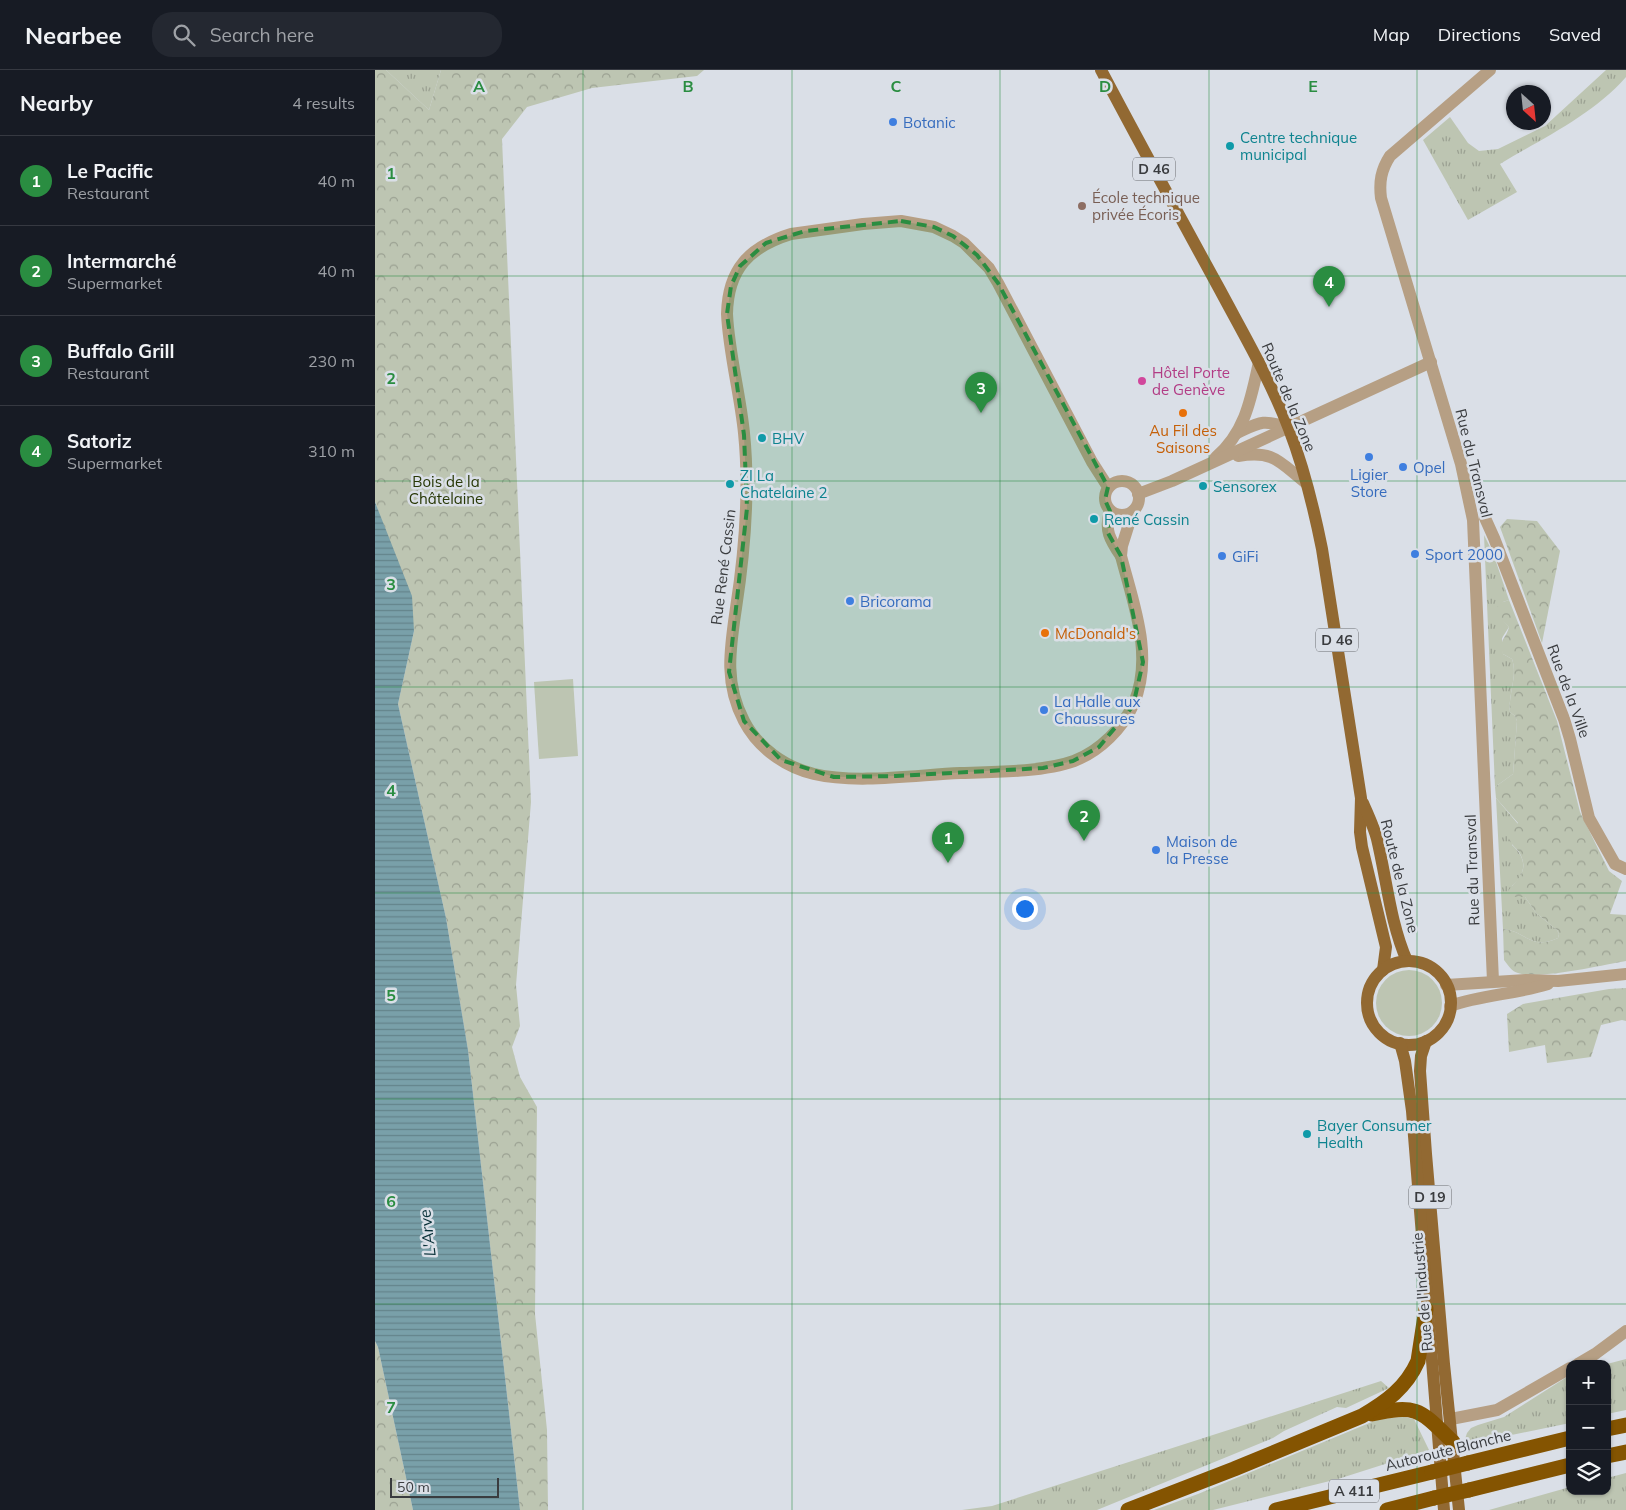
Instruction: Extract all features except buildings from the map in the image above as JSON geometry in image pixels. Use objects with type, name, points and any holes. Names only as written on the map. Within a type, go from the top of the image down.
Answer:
[{"type":"highway","points":[[1127,1510],[1234,1469],[1362,1416],[1395,1394],[1412,1373],[1418,1361],[1427,1309]]},
{"type":"highway","points":[[1362,1416],[1393,1410],[1412,1410],[1428,1417],[1453,1442]]},
{"type":"highway","points":[[1611,1428],[1626,1425]]},
{"type":"highway","name":"Autoroute Blanche","points":[[1276,1510],[1566,1439]]},
{"type":"highway","points":[[1611,1455],[1626,1452]]},
{"type":"highway","name":"A 411","points":[[1387,1510],[1439,1504],[1469,1490],[1566,1466]]},
{"type":"main road","name":"Route de la Zone","points":[[1101,70],[1259,362],[1289,428],[1323,549],[1361,798],[1360,832],[1362,847],[1386,947],[1383,970]]},
{"type":"main road","name":"Route de la Zone","points":[[1361,798],[1377,839],[1395,930],[1407,961]]},
{"type":"main road","points":[[1407,961],[1419,962],[1430,967],[1439,975],[1449,993],[1450,1006],[1444,1025],[1438,1033],[1426,1041],[1417,1044],[1389,1040],[1380,1034],[1368,1014],[1367,1001],[1370,988],[1376,976],[1392,965],[1407,961]]},
{"type":"main road","name":"Rue de l'Industrie","points":[[1426,1041],[1421,1056],[1421,1090],[1444,1364],[1459,1510]]},
{"type":"main road","name":"Rue de l'Industrie","points":[[1400,1043],[1405,1061],[1412,1111],[1436,1426],[1439,1504]]},
{"type":"street","name":"Rue du Transval","points":[[1490,70],[1443,112],[1396,150],[1381,172],[1380,188],[1381,198],[1461,464],[1473,520],[1493,981]]},
{"type":"street","name":"Rue René Cassin","points":[[901,221],[934,227],[953,236],[977,255],[998,283],[1095,468],[1109,487],[1105,495],[1110,511],[1107,523],[1108,533],[1121,556],[1142,645],[1143,662],[1141,681],[1134,703],[1125,720],[1109,739],[1087,755],[1068,763],[1043,768],[857,778],[834,777],[814,774],[781,760],[757,739],[744,721],[734,695],[729,672],[747,508],[744,435],[727,314],[727,300],[740,266],[747,257],[766,243],[805,231],[901,221]]},
{"type":"street","points":[[1209,464],[1237,433],[1251,402],[1259,362]]},
{"type":"street","points":[[1109,487],[1116,482],[1125,482],[1134,486],[1138,494],[1172,481],[1431,362]]},
{"type":"street","points":[[1237,433],[1262,422],[1273,422],[1289,428]]},
{"type":"street","points":[[1221,458],[1256,453],[1269,456],[1306,483]]},
{"type":"street","name":"Rue René Cassin","points":[[1121,556],[1122,546],[1133,511],[1138,503],[1138,494]]},
{"type":"street","points":[[1110,511],[1122,515],[1133,511]]},
{"type":"street","name":"Rue de la Ville","points":[[1485,518],[1564,718],[1571,739],[1589,818],[1615,864],[1626,869]]},
{"type":"street","points":[[1446,985],[1493,981],[1558,981],[1626,974]]},
{"type":"street","points":[[1450,1006],[1476,998],[1527,990],[1558,981]]},
{"type":"street","points":[[1585,1360],[1626,1331]]},
{"type":"street","points":[[1451,1419],[1497,1410],[1566,1370]]},
{"type":"highlighted area","points":[[901,221],[934,227],[953,236],[977,255],[998,283],[1108,487],[1105,500],[1110,511],[1108,533],[1121,556],[1143,662],[1133,706],[1099,747],[1073,761],[1043,768],[896,776],[834,777],[781,760],[744,721],[729,672],[747,508],[744,435],[727,314],[731,286],[740,266],[766,243],[805,231]]},
{"type":"green space","name":"Bois de la Châtelaine","points":[[375,70],[386,70],[429,110],[441,70],[704,70],[697,76],[592,88],[527,107],[502,139],[531,802],[516,985],[520,1026],[512,1047],[520,1077],[537,1107],[535,1314],[547,1430],[548,1510],[520,1510],[468,1050],[446,918],[398,704],[414,631],[389,540],[375,502]]},
{"type":"green space","points":[[386,70],[441,70],[429,110]]},
{"type":"green space","points":[[1606,70],[1626,70],[1626,77],[1598,103],[1550,135],[1500,164],[1517,192],[1468,220],[1423,140],[1450,117],[1468,143],[1479,151],[1498,149],[1537,130],[1551,130],[1551,120]]},
{"type":"green space","points":[[1507,519],[1537,521],[1560,551],[1542,643],[1500,527]]},
{"type":"green space","points":[[1484,535],[1493,553],[1509,600],[1503,602],[1501,618],[1509,627],[1502,638],[1503,654],[1512,659],[1514,665],[1510,712],[1517,721],[1513,774],[1495,787]]},
{"type":"green space","points":[[1509,600],[1557,721],[1580,812],[1609,871],[1622,881],[1610,914],[1626,915],[1626,961],[1555,973],[1528,975],[1514,971],[1504,960],[1503,929],[1511,930],[1529,939],[1541,942],[1558,938],[1559,934],[1557,930],[1536,913],[1525,897],[1508,895],[1508,891],[1519,878],[1523,869],[1519,852],[1509,840],[1509,834],[1518,823],[1496,798],[1495,787],[1513,774],[1517,721],[1510,712],[1514,665],[1512,659],[1503,654],[1501,646],[1509,627],[1496,614],[1497,607]]},
{"type":"green space","points":[[573,679],[578,756],[539,759],[534,682]]},
{"type":"green space","points":[[1496,798],[1518,824],[1514,829],[1512,845],[1523,860],[1523,871],[1512,886],[1513,897],[1525,897],[1536,913],[1557,930],[1558,938],[1541,942],[1529,939],[1511,930],[1503,929]]},
{"type":"green space","points":[[1409,970],[1421,973],[1432,980],[1439,991],[1442,1003],[1439,1015],[1432,1026],[1421,1033],[1409,1036],[1397,1033],[1386,1026],[1379,1015],[1376,1003],[1379,991],[1386,980],[1397,973]]},
{"type":"green space","points":[[1626,988],[1626,1021],[1622,1020],[1601,1025],[1591,1057],[1547,1063],[1545,1045],[1509,1052],[1507,1014],[1523,1004],[1609,989]]},
{"type":"green space","points":[[375,1341],[378,1347],[413,1510],[375,1510]]},
{"type":"green space","points":[[1626,1359],[1626,1410],[1611,1413],[1611,1405],[1611,1363]]},
{"type":"green space","points":[[1566,1378],[1566,1424],[1492,1439],[1464,1442],[1471,1428],[1504,1417]]},
{"type":"green space","points":[[1381,1381],[1389,1388],[1346,1408],[1337,1407],[1284,1431],[1273,1438],[1097,1510],[962,1510],[992,1506]]},
{"type":"green space","points":[[1403,1417],[1414,1419],[1429,1450],[1338,1479],[1213,1510],[1154,1510],[1198,1494],[1379,1419]]},
{"type":"green space","points":[[1626,1473],[1626,1510],[1489,1510],[1566,1488],[1566,1495],[1611,1495],[1611,1477]]},
{"type":"water","name":"L'Arve","points":[[375,502],[412,596],[414,631],[398,704],[446,918],[468,1050],[520,1510],[413,1510],[378,1347],[375,1341]]},
{"type":"place","name":"Botanic","points":[[893,122]]},
{"type":"place","name":"Centre technique municipal","points":[[1230,146]]},
{"type":"place","name":"École technique privée Écoris","points":[[1082,206]]},
{"type":"place","name":"Satoriz","points":[[1329,307]]},
{"type":"place","name":"Hôtel Porte de Genève","points":[[1142,381]]},
{"type":"place","name":"Buffalo Grill","points":[[981,413]]},
{"type":"place","name":"Au Fil des Saisons","points":[[1183,413]]},
{"type":"place","name":"BHV","points":[[762,438]]},
{"type":"place","name":"Ligier Store","points":[[1369,457]]},
{"type":"place","name":"Opel","points":[[1403,467]]},
{"type":"place","name":"ZI La Chatelaine 2","points":[[730,484]]},
{"type":"place","name":"Sensorex","points":[[1203,486]]},
{"type":"place","name":"René Cassin","points":[[1094,519]]},
{"type":"place","name":"Sport 2000","points":[[1415,554]]},
{"type":"place","name":"GiFi","points":[[1222,556]]},
{"type":"place","name":"Bricorama","points":[[850,601]]},
{"type":"place","name":"McDonald's","points":[[1045,633]]},
{"type":"place","name":"La Halle aux Chaussures","points":[[1044,710]]},
{"type":"place","name":"Intermarché","points":[[1084,841]]},
{"type":"place","name":"Maison de la Presse","points":[[1156,850]]},
{"type":"place","name":"Le Pacific","points":[[948,863]]},
{"type":"place","name":"Bayer Consumer Health","points":[[1307,1134]]}]
